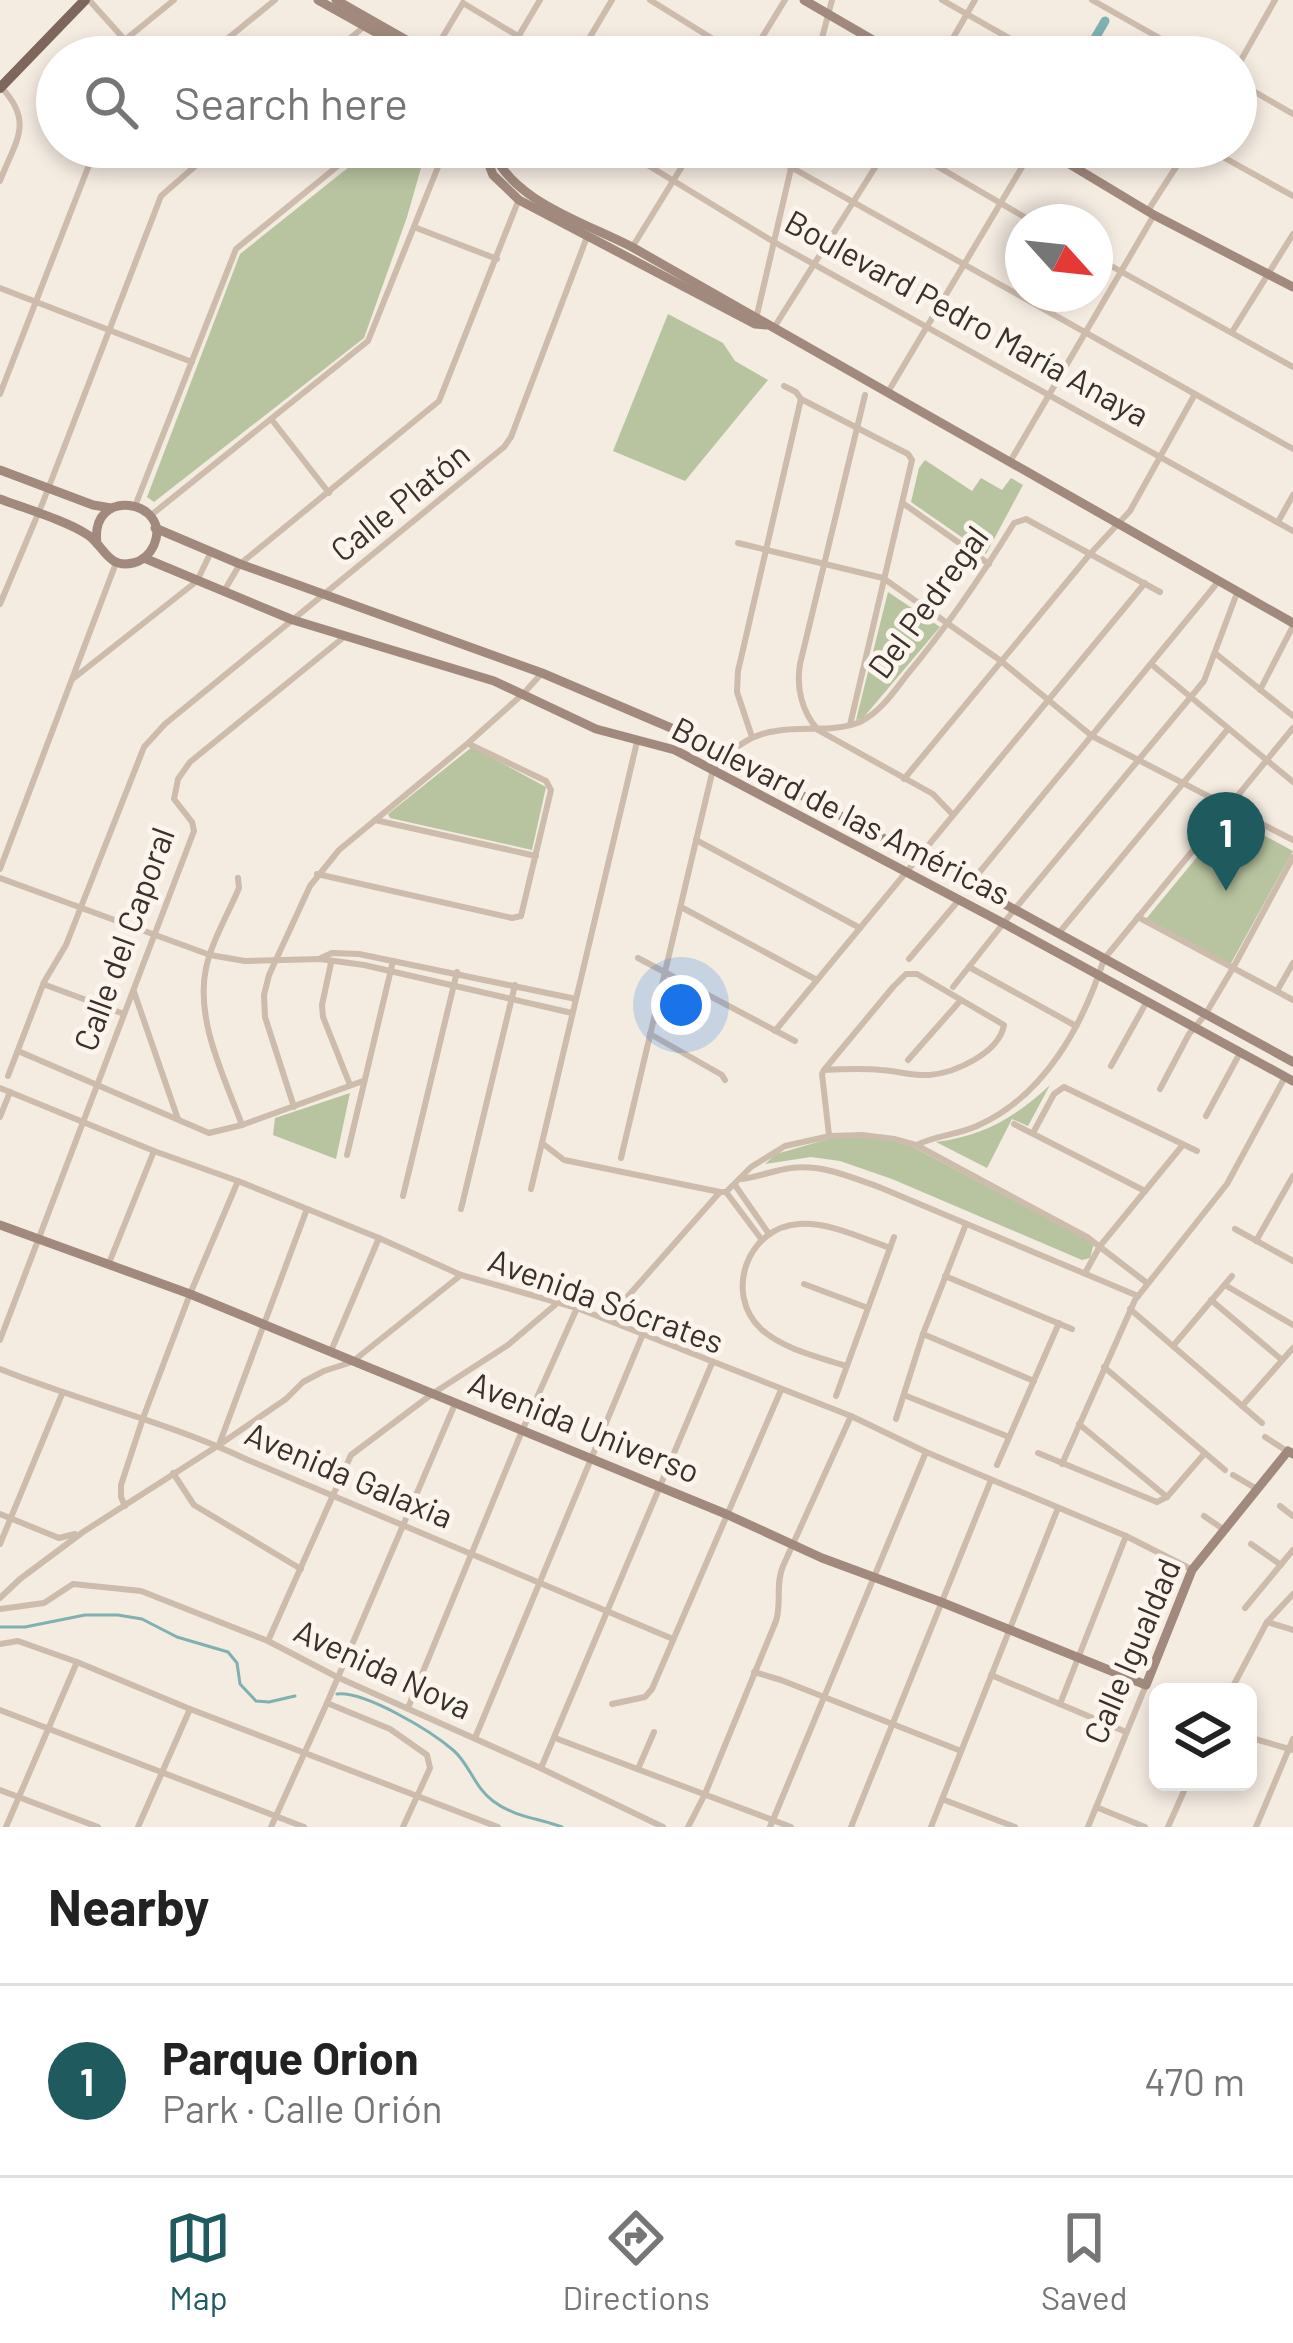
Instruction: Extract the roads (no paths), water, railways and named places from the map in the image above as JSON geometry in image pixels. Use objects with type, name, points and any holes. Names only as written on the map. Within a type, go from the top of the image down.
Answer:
[{"type":"main road","points":[[48,36],[84,0]]},
{"type":"main road","points":[[0,84],[36,48]]},
{"type":"street","points":[[84,0],[121,36]]},
{"type":"street","points":[[130,36],[175,0]]},
{"type":"street","points":[[231,36],[275,0]]},
{"type":"street","points":[[318,0],[355,9],[365,26],[383,36]]},
{"type":"street","points":[[336,0],[400,36]]},
{"type":"street","points":[[519,36],[540,0]]},
{"type":"street","points":[[590,36],[612,0]]},
{"type":"street","points":[[650,0],[711,36]]},
{"type":"street","points":[[760,36],[785,0]]},
{"type":"street","points":[[804,0],[867,36]]},
{"type":"street","points":[[822,36],[832,0]]},
{"type":"street","points":[[942,0],[1006,36]]},
{"type":"street","points":[[954,36],[975,0]]},
{"type":"street","points":[[1092,0],[1159,36]]},
{"type":"street","points":[[1255,36],[1275,0]]},
{"type":"street","points":[[444,36],[464,2],[516,36]]},
{"type":"street","points":[[353,36],[365,26]]},
{"type":"street","points":[[0,84],[18,107],[21,120],[0,181]]},
{"type":"street","points":[[1257,93],[1293,114]]},
{"type":"street","points":[[0,394],[88,168]]},
{"type":"street","points":[[0,604],[161,196],[194,168]]},
{"type":"street","points":[[135,506],[239,245],[333,168]]},
{"type":"street","points":[[150,516],[368,341],[437,168]]},
{"type":"street","points":[[490,168],[521,195],[1011,460],[1293,624],[1260,690]]},
{"type":"street","points":[[501,168],[521,195]]},
{"type":"street","name":"Boulevard Pedro María Anaya","points":[[653,168],[774,242],[1293,531]]},
{"type":"street","points":[[630,252],[680,168]]},
{"type":"street","points":[[762,324],[792,168]]},
{"type":"street","points":[[795,168],[1293,448]]},
{"type":"street","points":[[762,324],[814,264],[875,168]]},
{"type":"street","points":[[939,168],[1005,207]]},
{"type":"street","points":[[888,392],[1024,168]]},
{"type":"street","points":[[1074,168],[1293,287]]},
{"type":"street","points":[[1011,460],[1178,168]]},
{"type":"street","points":[[1243,168],[1293,196]]},
{"type":"street","points":[[224,591],[240,564],[440,401],[521,195]]},
{"type":"street","points":[[414,226],[496,259]]},
{"type":"street","name":"Calle Platón","points":[[80,909],[140,753],[150,739],[508,442],[590,230]]},
{"type":"street","points":[[1232,332],[1293,234]]},
{"type":"street","points":[[1113,267],[1293,367]]},
{"type":"street","points":[[0,288],[192,362]]},
{"type":"street","points":[[784,386],[911,457],[850,725]]},
{"type":"street","points":[[904,778],[1130,511],[1195,394]]},
{"type":"street","points":[[865,395],[798,675],[803,706],[818,730],[933,794],[952,815]]},
{"type":"street","points":[[752,737],[737,692],[737,671],[801,399]]},
{"type":"street","points":[[272,419],[329,493]]},
{"type":"street","points":[[0,470],[93,506],[135,506],[150,516],[155,528],[152,549],[144,559]]},
{"type":"street","points":[[1278,522],[1293,495]]},
{"type":"street","points":[[0,499],[40,508],[87,534],[116,562],[0,868]]},
{"type":"street","points":[[903,504],[989,564]]},
{"type":"street","points":[[98,544],[98,525],[111,508]]},
{"type":"street","name":"Del Pedregal","points":[[621,1157],[713,769],[752,737],[866,719],[949,624],[1021,519],[1090,554]]},
{"type":"street","name":"Boulevard de las Américas","points":[[155,528],[240,564],[542,673],[727,754],[1293,1062]]},
{"type":"street","points":[[738,544],[884,578],[1000,661],[1093,736],[1293,840]]},
{"type":"street","points":[[71,680],[197,581],[211,552]]},
{"type":"street","points":[[1090,554],[1160,592]]},
{"type":"street","name":"Boulevard de las Américas","points":[[116,562],[144,559],[344,638],[494,681],[596,729],[675,750],[1289,1079]]},
{"type":"street","points":[[970,885],[1218,582]]},
{"type":"street","points":[[775,1031],[1145,584]]},
{"type":"street","points":[[953,987],[1204,681],[1237,593]]},
{"type":"street","name":"Calle del Caporal","points":[[0,1340],[194,831],[173,799],[182,772],[211,743],[344,638]]},
{"type":"street","points":[[1215,653],[1293,716]]},
{"type":"street","points":[[1151,664],[1293,782]]},
{"type":"street","points":[[294,1107],[265,1017],[266,984],[317,874],[339,850],[524,694],[542,673]]},
{"type":"street","points":[[916,1145],[998,1116],[1043,1077],[1092,995],[1104,958],[1293,728]]},
{"type":"street","points":[[1058,934],[1228,729]]},
{"type":"street","points":[[675,750],[682,733]]},
{"type":"street","points":[[531,1189],[637,742]]},
{"type":"street","points":[[317,874],[517,918],[523,913],[549,785],[467,744]]},
{"type":"street","points":[[375,820],[536,856]]},
{"type":"street","points":[[696,840],[860,928]]},
{"type":"street","points":[[1160,1089],[1293,857]]},
{"type":"street","points":[[0,878],[210,955],[276,961],[359,954],[575,999]]},
{"type":"street","points":[[238,878],[239,888],[210,955],[204,983],[205,1012],[242,1125]]},
{"type":"street","points":[[909,959],[959,900]]},
{"type":"street","points":[[680,907],[816,980]]},
{"type":"street","points":[[8,1076],[43,984],[80,909]]},
{"type":"street","points":[[1138,917],[1293,1000]]},
{"type":"street","points":[[332,957],[572,1013]]},
{"type":"street","points":[[332,957],[323,1016],[350,1085]]},
{"type":"street","points":[[638,958],[795,1041]]},
{"type":"street","points":[[347,1155],[394,961]]},
{"type":"street","points":[[1277,992],[1293,962]]},
{"type":"street","points":[[969,967],[1076,1026]]},
{"type":"street","points":[[403,1196],[457,972]]},
{"type":"street","points":[[824,1070],[878,1069],[926,1075],[947,1071],[995,1043],[1004,1025],[917,974],[906,974],[824,1070],[821,1078],[830,1136]]},
{"type":"street","points":[[43,984],[125,1014]]},
{"type":"street","points":[[460,1209],[515,986]]},
{"type":"street","points":[[134,991],[178,1119]]},
{"type":"street","points":[[908,1060],[961,1000]]},
{"type":"street","points":[[1111,1066],[1146,1003]]},
{"type":"street","points":[[650,1034],[725,1081]]},
{"type":"street","points":[[18,1051],[209,1133],[363,1081]]},
{"type":"street","points":[[1205,1116],[1240,1053]]},
{"type":"street","points":[[1062,1464],[1130,1309],[1226,1184],[1289,1079]]},
{"type":"street","points":[[1033,1133],[1054,1094],[1064,1087],[1197,1151]]},
{"type":"street","name":"Avenida Sócrates","points":[[0,1088],[238,1180],[461,1275],[578,1308],[851,1416],[1126,1536],[1192,1570]]},
{"type":"street","points":[[0,1117],[10,1092]]},
{"type":"street","points":[[1014,1124],[1144,1191]]},
{"type":"street","points":[[621,1304],[752,1166],[785,1146],[830,1136],[874,1136],[916,1145],[1100,1246],[1147,1282]]},
{"type":"street","points":[[542,1143],[564,1160],[723,1192],[766,1237]]},
{"type":"street","points":[[1085,1273],[1100,1246],[1182,1146]]},
{"type":"street","points":[[109,1263],[154,1151]]},
{"type":"street","points":[[738,1182],[791,1168],[818,1168],[879,1187],[1138,1296]]},
{"type":"street","points":[[1256,1240],[1293,1176]]},
{"type":"street","points":[[125,1506],[121,1485],[143,1418],[238,1180]]},
{"type":"street","points":[[738,1182],[766,1237]]},
{"type":"street","points":[[219,1445],[307,1209]]},
{"type":"street","points":[[847,1366],[764,1332],[748,1313],[742,1296],[743,1272],[751,1253],[766,1237],[788,1225],[813,1224],[890,1248]]},
{"type":"street","points":[[896,1419],[966,1224]]},
{"type":"street","name":"Avenida Universo","points":[[0,1225],[190,1294],[792,1545],[1146,1685]]},
{"type":"street","points":[[1235,1229],[1293,1261]]},
{"type":"street","points":[[836,1396],[894,1237]]},
{"type":"street","points":[[330,1352],[380,1238]]},
{"type":"street","points":[[0,1598],[83,1532],[219,1445],[303,1382],[352,1362],[461,1275]]},
{"type":"street","points":[[945,1276],[1072,1329]]},
{"type":"street","points":[[1173,1346],[1232,1276]]},
{"type":"street","points":[[804,1284],[868,1308]]},
{"type":"street","points":[[1225,1285],[1293,1325]]},
{"type":"street","points":[[1211,1300],[1282,1360]]},
{"type":"street","points":[[268,1641],[345,1466],[358,1448],[508,1345],[558,1303]]},
{"type":"street","points":[[408,1708],[578,1308]]},
{"type":"street","points":[[1130,1309],[1262,1423]]},
{"type":"street","points":[[997,1465],[1059,1323]]},
{"type":"street","points":[[475,1738],[643,1334]]},
{"type":"street","points":[[923,1334],[1034,1381]]},
{"type":"street","points":[[1242,1406],[1293,1348]]},
{"type":"street","points":[[541,1768],[712,1363]]},
{"type":"street","points":[[1104,1367],[1225,1469]]},
{"type":"street","name":"Avenida Galaxia","points":[[0,1369],[219,1445],[673,1639]]},
{"type":"street","points":[[612,1704],[649,1694],[781,1390]]},
{"type":"street","points":[[0,1544],[62,1394]]},
{"type":"street","points":[[904,1395],[1010,1437]]},
{"type":"street","points":[[271,1827],[454,1404]]},
{"type":"street","points":[[688,1827],[778,1616],[778,1579],[851,1416]]},
{"type":"street","points":[[1079,1424],[1166,1497]]},
{"type":"street","points":[[1265,1437],[1288,1451],[1293,1436]]},
{"type":"street","name":"Calle Igualdad","points":[[1088,1827],[1192,1570],[1288,1451]]},
{"type":"street","points":[[771,1823],[926,1452]]},
{"type":"street","points":[[1038,1453],[1157,1502],[1205,1453]]},
{"type":"street","points":[[173,1473],[194,1504],[301,1569]]},
{"type":"street","points":[[1233,1475],[1257,1489]]},
{"type":"street","points":[[850,1827],[991,1480]]},
{"type":"street","points":[[1280,1506],[1293,1516]]},
{"type":"street","points":[[931,1827],[1058,1508]]},
{"type":"street","points":[[0,1514],[59,1538],[83,1532]]},
{"type":"street","points":[[1204,1516],[1223,1529]]},
{"type":"street","points":[[1060,1704],[1126,1536]]},
{"type":"street","points":[[1251,1544],[1281,1565]]},
{"type":"street","points":[[1245,1608],[1293,1550]]},
{"type":"street","name":"Avenida Nova","points":[[0,1609],[44,1603],[73,1584],[141,1591],[268,1641],[336,1681],[408,1708],[664,1827]]},
{"type":"street","points":[[1236,1683],[1267,1622],[1293,1594]]},
{"type":"street","points":[[1267,1622],[1293,1630]]},
{"type":"street","points":[[0,1644],[18,1641],[77,1662],[498,1827]]},
{"type":"street","points":[[6,1827],[77,1662]]},
{"type":"street","points":[[754,1672],[961,1751]]},
{"type":"street","points":[[992,1676],[1126,1732]]},
{"type":"street","points":[[327,1703],[390,1729],[430,1761],[403,1827]]},
{"type":"street","points":[[138,1827],[190,1709]]},
{"type":"street","points":[[0,1710],[304,1827]]},
{"type":"street","points":[[638,1769],[654,1732]]},
{"type":"street","points":[[555,1738],[790,1827]]},
{"type":"street","points":[[1256,1827],[1293,1738]]},
{"type":"street","points":[[1257,1740],[1291,1750]]},
{"type":"street","points":[[0,1790],[98,1827]]},
{"type":"street","points":[[1168,1827],[1184,1791]]},
{"type":"street","points":[[942,1799],[1011,1826]]},
{"type":"street","points":[[1096,1808],[1145,1827]]},
{"type":"waterway","points":[[1096,36],[1105,21]]},
{"type":"waterway","points":[[0,1627],[85,1615],[142,1619],[177,1637],[228,1652],[237,1663],[240,1684],[256,1701],[295,1696]]},
{"type":"waterway","points":[[337,1694],[380,1705],[414,1723],[459,1755],[493,1801],[562,1827]]},
{"type":"place","name":"Parque Orion","points":[[1226,891]]}]
